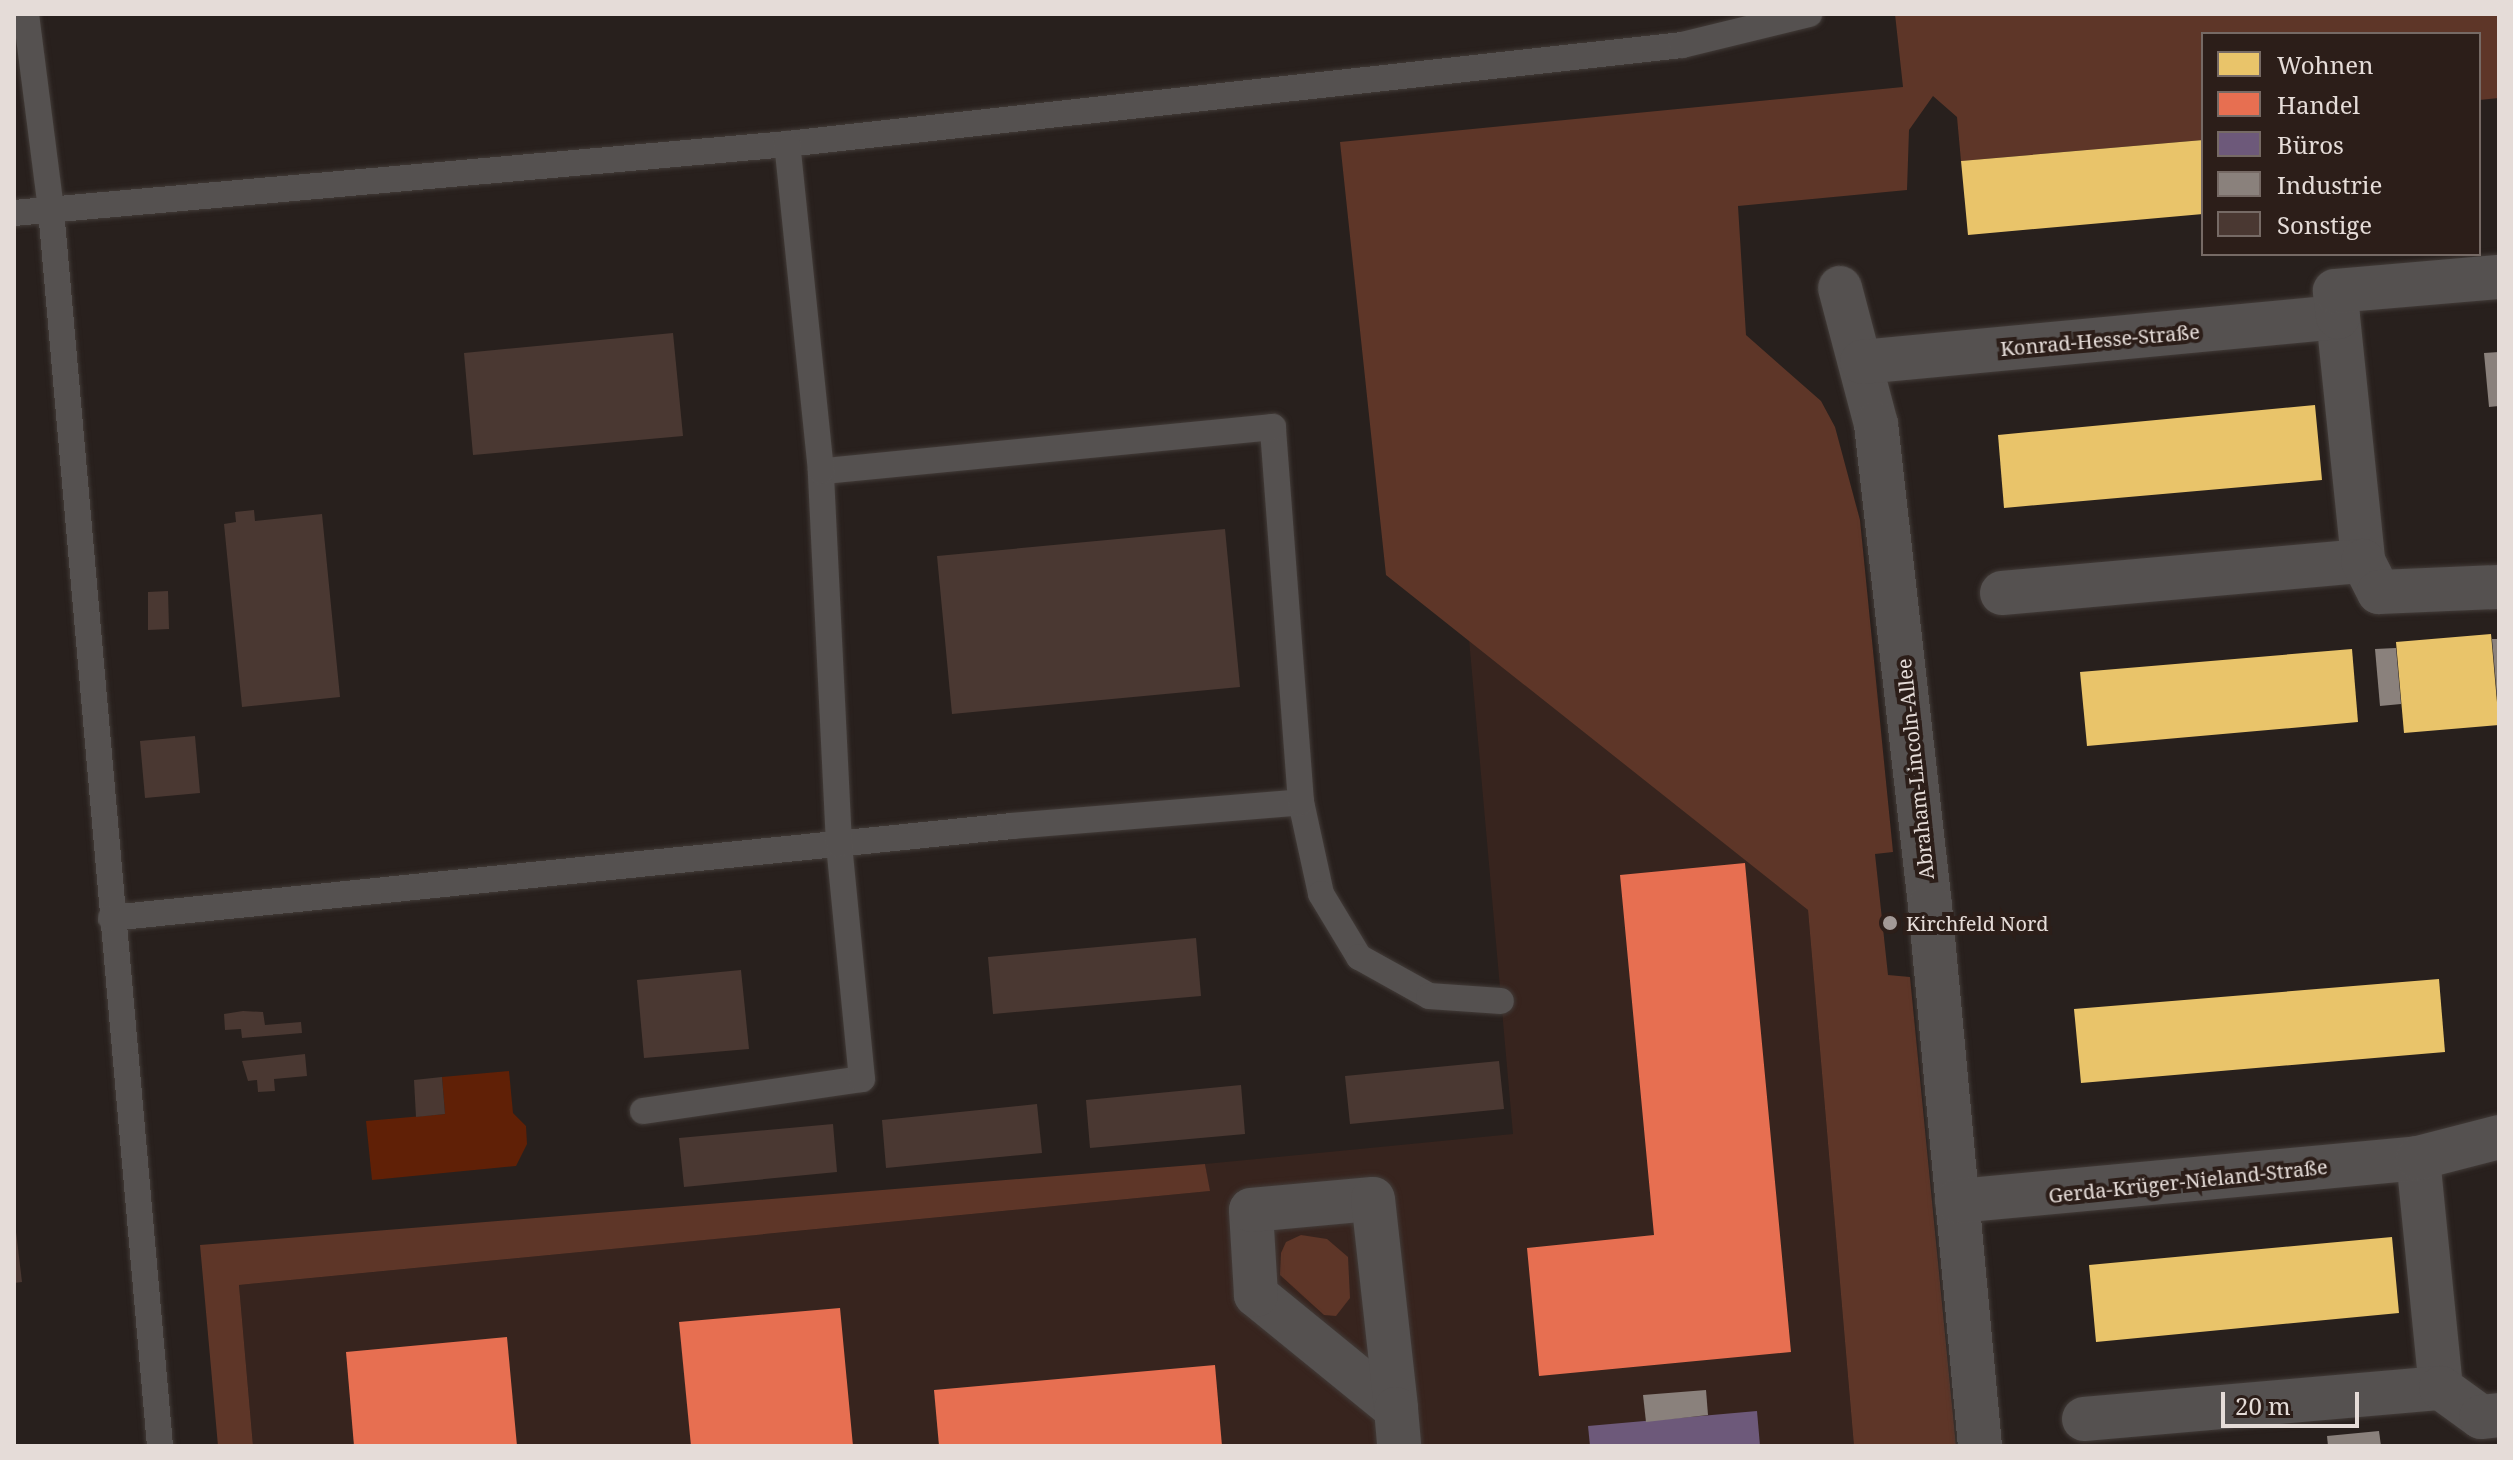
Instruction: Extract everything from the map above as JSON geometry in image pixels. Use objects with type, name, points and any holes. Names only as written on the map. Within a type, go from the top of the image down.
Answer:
[{"type":"street","points":[[2499,277],[2335,291],[2363,561],[2379,592],[2499,587]]},
{"type":"street","name":"Abraham-Lincoln-Allee","points":[[1840,288],[1862,362],[1878,439],[1980,1446]]},
{"type":"street","name":"Konrad-Hesse-Straße","points":[[1862,362],[2338,317]]},
{"type":"street","points":[[2002,593],[2363,561]]},
{"type":"street","name":"Gerda-Krüger-Nieland-Straße","points":[[1957,1201],[2418,1158],[2499,1137]]},
{"type":"street","points":[[2418,1158],[2441,1388]]},
{"type":"street","points":[[1373,1199],[1398,1427],[1256,1295],[1251,1210],[1373,1199]]},
{"type":"street","points":[[2084,1419],[2441,1388],[2481,1417],[2499,1415]]},
{"type":"lane","points":[[26,14],[51,210],[111,918],[160,1446]]},
{"type":"lane","points":[[14,213],[787,144],[1682,45],[1809,14]]},
{"type":"lane","points":[[643,1111],[862,1079],[839,844],[821,471],[787,144]]},
{"type":"lane","points":[[821,471],[1273,427],[1301,802],[1321,894],[1359,957],[1429,996],[1501,1001]]},
{"type":"lane","points":[[111,918],[839,844],[1301,802]]},
{"type":"shaded area","points":[[1895,14],[2499,14],[2499,98],[2481,100],[2481,32],[2201,32],[2201,140],[1961,161],[1957,117],[1933,96],[1909,130],[1907,190],[1738,206],[1746,335],[1821,401],[1835,427],[1860,520],[1893,852],[1875,854],[1888,975],[1910,977],[1956,1446],[1854,1446],[1808,910],[1386,575],[1340,142],[1903,87]]},
{"type":"shaded area","points":[[1469,639],[1808,910],[1854,1446],[253,1446],[239,1285],[1209,1191],[1205,1164],[1513,1134]]},
{"type":"shaded area","points":[[509,1071],[513,1113],[526,1126],[527,1144],[516,1166],[372,1180],[366,1121],[445,1114],[442,1077]]},
{"type":"shaded area","points":[[1205,1164],[1210,1191],[239,1285],[253,1446],[218,1446],[200,1245]]},
{"type":"shaded area","points":[[1301,1235],[1327,1239],[1348,1257],[1350,1298],[1336,1316],[1324,1315],[1280,1275],[1281,1253],[1286,1242]]},
{"type":"building: Wohnen","points":[[2201,140],[2201,214],[1968,235],[1961,161]]},
{"type":"building: Wohnen","points":[[2315,405],[2322,480],[2004,508],[1998,435]]},
{"type":"building: Wohnen","points":[[2491,634],[2499,725],[2404,733],[2396,642]]},
{"type":"building: Wohnen","points":[[2352,649],[2358,722],[2087,746],[2080,672]]},
{"type":"building: Wohnen","points":[[2439,979],[2445,1052],[2081,1083],[2074,1009]]},
{"type":"building: Wohnen","points":[[2392,1237],[2399,1313],[2096,1342],[2089,1265]]},
{"type":"building: Handel","points":[[1745,863],[1791,1352],[1539,1376],[1527,1248],[1654,1235],[1620,875]]},
{"type":"building: Handel","points":[[840,1308],[853,1446],[691,1446],[679,1322]]},
{"type":"building: Handel","points":[[507,1337],[517,1446],[354,1446],[346,1352]]},
{"type":"building: Handel","points":[[1215,1365],[1222,1446],[939,1446],[934,1390]]},
{"type":"building: Büros","points":[[1757,1411],[1760,1446],[1590,1446],[1588,1426]]},
{"type":"building: Industrie","points":[[2499,352],[2499,406],[2489,407],[2484,353]]},
{"type":"building: Industrie","points":[[2492,639],[2499,639],[2499,696],[2497,696]]},
{"type":"building: Industrie","points":[[2396,648],[2401,704],[2380,706],[2375,649]]},
{"type":"building: Industrie","points":[[1706,1390],[1708,1415],[1646,1422],[1643,1395]]},
{"type":"building: Industrie","points":[[2379,1431],[2381,1446],[2328,1446],[2327,1436]]},
{"type":"building: Sonstige","points":[[673,333],[683,436],[473,455],[464,353]]},
{"type":"building: Sonstige","points":[[254,510],[255,521],[322,514],[340,697],[242,707],[224,524],[236,522],[235,512]]},
{"type":"building: Sonstige","points":[[1225,529],[1240,687],[952,714],[937,556]]},
{"type":"building: Sonstige","points":[[168,591],[169,629],[148,630],[148,592]]},
{"type":"building: Sonstige","points":[[195,736],[200,793],[145,798],[140,741]]},
{"type":"building: Sonstige","points":[[1196,938],[1201,996],[993,1014],[988,957]]},
{"type":"building: Sonstige","points":[[741,970],[749,1049],[644,1058],[637,980]]},
{"type":"building: Sonstige","points":[[263,1012],[265,1025],[301,1022],[302,1033],[242,1038],[241,1029],[225,1030],[224,1014]]},
{"type":"building: Sonstige","points":[[305,1054],[307,1076],[274,1079],[275,1091],[258,1092],[257,1080],[248,1081],[242,1061]]},
{"type":"building: Sonstige","points":[[1499,1061],[1504,1109],[1350,1124],[1345,1076]]},
{"type":"building: Sonstige","points":[[442,1077],[445,1114],[416,1117],[414,1080]]},
{"type":"building: Sonstige","points":[[1241,1085],[1245,1134],[1090,1148],[1086,1100]]},
{"type":"building: Sonstige","points":[[1037,1104],[1042,1153],[886,1168],[882,1120]]},
{"type":"building: Sonstige","points":[[833,1124],[837,1172],[684,1187],[679,1138]]},
{"type":"building: Sonstige","points":[[14,1215],[22,1282],[14,1283]]},
{"type":"place","name":"Kirchfeld Nord","points":[[1890,923]]}]
